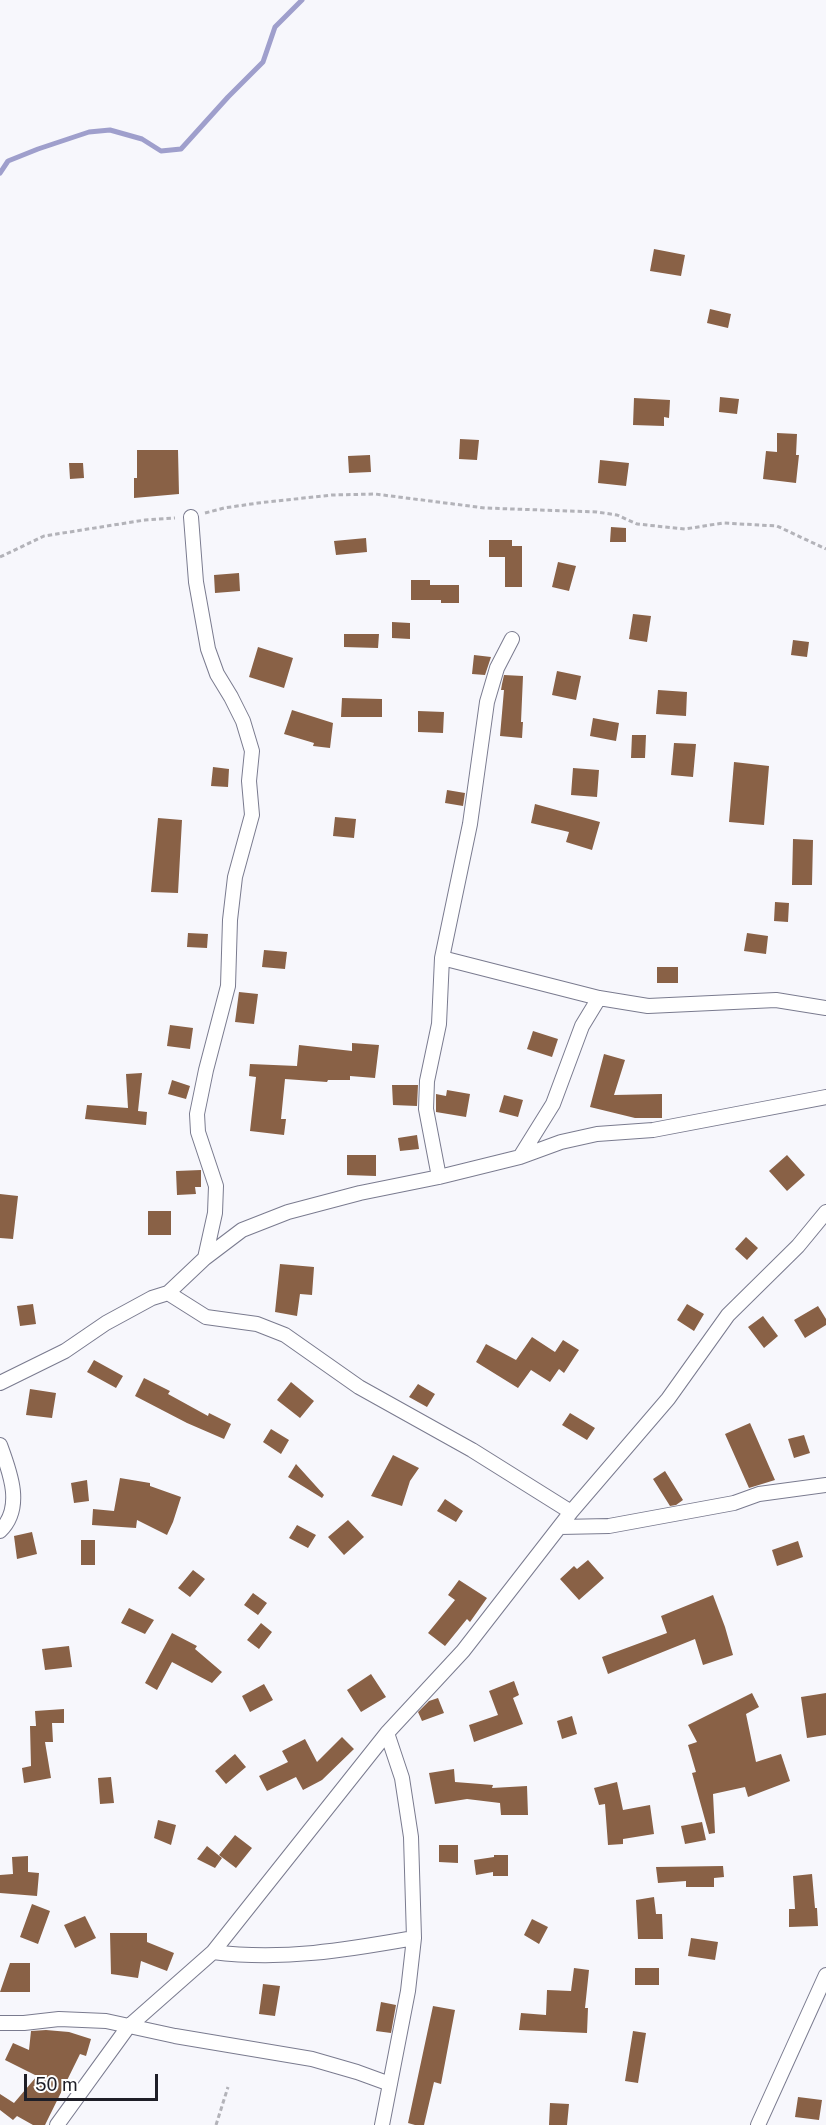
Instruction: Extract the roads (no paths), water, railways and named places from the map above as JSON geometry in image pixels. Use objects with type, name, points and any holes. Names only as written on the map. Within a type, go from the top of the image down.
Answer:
[{"type":"street","points":[[191,517],[196,582],[208,649],[217,674],[243,721],[252,751],[249,781],[252,815],[235,877],[230,920],[228,986],[197,1114],[198,1132],[216,1186],[215,1213],[205,1258]]},
{"type":"street","points":[[439,1177],[426,1109],[426,1081],[439,1024],[442,958],[470,824],[487,702],[497,668],[512,639]]},
{"type":"street","points":[[442,958],[599,998],[648,1006],[776,1000],[826,1008]]},
{"type":"street","points":[[520,1157],[553,1104],[582,1026],[599,998]]},
{"type":"street","points":[[0,1383],[65,1351],[106,1323],[152,1298],[168,1293],[205,1258],[242,1230],[288,1212],[360,1193],[520,1157],[561,1142],[597,1134],[653,1130],[826,1098]]},
{"type":"street","points":[[57,2125],[128,2027],[213,1952],[387,1733],[463,1652],[571,1512],[668,1399],[728,1315],[798,1246],[826,1212]]},
{"type":"street","points":[[168,1293],[206,1317],[257,1324],[285,1335],[359,1387],[472,1450],[571,1512]]},
{"type":"street","points":[[0,1445],[12,1485],[14,1503],[9,1520],[0,1531]]},
{"type":"street","points":[[560,1527],[609,1526],[734,1503],[759,1494],[826,1485]]},
{"type":"street","points":[[382,2125],[408,1991],[414,1938],[411,1837],[402,1778],[387,1733]]},
{"type":"street","points":[[213,1952],[247,1957],[304,1955],[414,1938]]},
{"type":"street","points":[[758,2125],[826,1975]]},
{"type":"street","points":[[0,2023],[60,2019],[106,2021],[128,2027],[312,2059],[390,2084]]},
{"type":"waterway","points":[[0,173],[8,161],[89,132],[110,130],[142,139],[161,151],[181,149],[263,62],[275,27],[302,0]]}]
